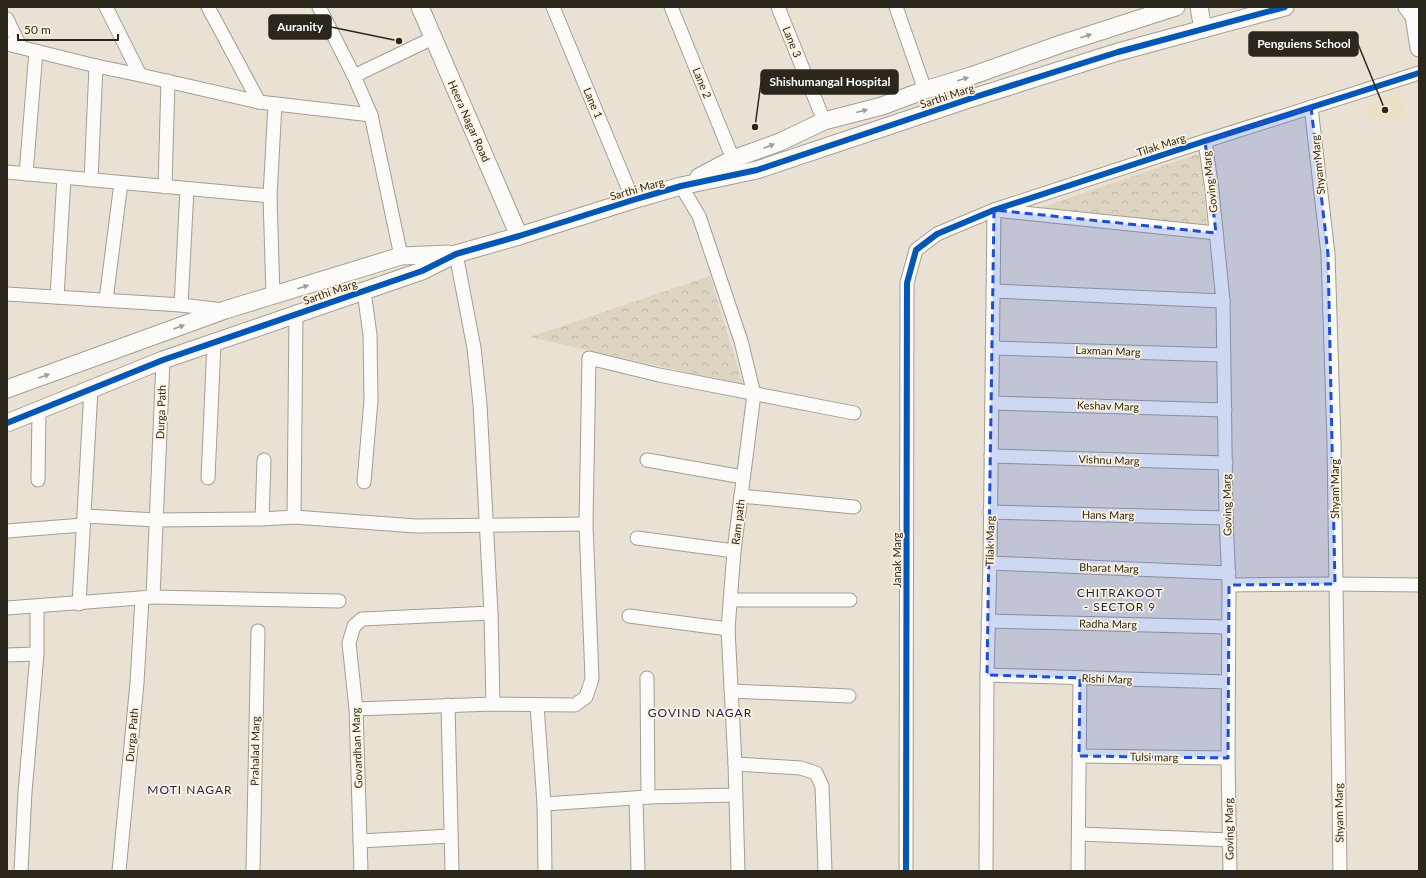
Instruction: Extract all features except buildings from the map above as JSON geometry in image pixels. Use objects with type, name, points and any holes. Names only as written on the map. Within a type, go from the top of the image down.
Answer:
[{"type":"street","points":[[106,7],[140,75]]},
{"type":"street","points":[[208,7],[259,102]]},
{"type":"street","points":[[318,7],[354,76],[372,115],[401,256]]},
{"type":"street","name":"Heera Nagar Road","points":[[420,7],[519,236]]},
{"type":"street","name":"Lane 1","points":[[553,7],[633,200]]},
{"type":"street","name":"Lane 2","points":[[671,7],[733,159]]},
{"type":"street","name":"Lane 3","points":[[778,7],[824,121]]},
{"type":"street","points":[[896,7],[925,90]]},
{"type":"street","name":"Sarthi Marg","points":[[681,186],[733,159],[780,142],[824,121],[882,106],[1061,44],[1176,7]]},
{"type":"street","points":[[1199,7],[1203,29]]},
{"type":"street","name":"Sarthi Marg","points":[[7,423],[160,362],[422,271],[456,254],[681,186],[757,170],[834,143],[1118,52],[1285,7]]},
{"type":"street","points":[[1413,10],[1419,48]]},
{"type":"street","points":[[7,19],[20,46]]},
{"type":"street","points":[[354,76],[433,38]]},
{"type":"street","points":[[7,44],[96,66],[259,102],[372,115]]},
{"type":"street","points":[[26,174],[36,51]]},
{"type":"street","points":[[91,180],[96,66]]},
{"type":"street","name":"Tilak Marg","points":[[916,250],[937,234],[994,210],[1419,73]]},
{"type":"street","points":[[165,187],[168,81]]},
{"type":"street","points":[[273,296],[270,196],[275,104]]},
{"type":"street","name":"Shyam Marg","points":[[1311,107],[1328,254],[1334,442],[1340,871]]},
{"type":"street","points":[[824,121],[834,143]]},
{"type":"street","name":"Goving Marg","points":[[1205,141],[1223,301],[1226,518],[1229,579],[1228,758],[1230,871]]},
{"type":"street","points":[[7,172],[270,196]]},
{"type":"street","points":[[57,297],[64,178]]},
{"type":"street","points":[[106,300],[121,183]]},
{"type":"street","name":"Ram path","points":[[681,186],[699,216],[741,341],[754,394],[734,551],[728,629],[735,764],[738,871]]},
{"type":"street","points":[[181,305],[187,189]]},
{"type":"street","points":[[994,210],[1216,233]]},
{"type":"street","name":"Tilak Marg","points":[[986,871],[987,675],[990,563],[994,210]]},
{"type":"street","name":"Janak Marg","points":[[906,871],[907,283],[916,250]]},
{"type":"street","points":[[7,389],[226,310],[401,256],[456,254],[474,348],[480,404],[488,526],[493,704]]},
{"type":"street","points":[[364,291],[370,335],[371,400],[364,482]]},
{"type":"street","points":[[994,291],[1223,301]]},
{"type":"street","points":[[7,294],[181,305],[226,310]]},
{"type":"street","points":[[294,517],[296,315]]},
{"type":"street","points":[[153,337],[160,362]]},
{"type":"street","points":[[208,478],[214,343]]},
{"type":"street","name":"Laxman Marg","points":[[992,348],[1224,355]]},
{"type":"street","points":[[356,709],[493,704],[575,705],[586,697],[592,680],[586,524],[589,358],[659,375],[854,413]]},
{"type":"street","name":"Durga Path","points":[[119,871],[136,683],[147,598],[154,583],[160,362]]},
{"type":"street","points":[[79,604],[91,390]]},
{"type":"street","name":"Keshav Marg","points":[[992,402],[1225,410]]},
{"type":"street","points":[[38,480],[39,410]]},
{"type":"street","name":"Vishnu Marg","points":[[991,456],[1226,463]]},
{"type":"street","points":[[262,519],[264,460]]},
{"type":"street","points":[[647,460],[743,477]]},
{"type":"street","points":[[741,496],[854,507]]},
{"type":"street","name":"Hans Marg","points":[[990,512],[1226,518]]},
{"type":"street","points":[[7,531],[84,521],[262,519],[294,517],[416,526],[586,524]]},
{"type":"street","points":[[637,538],[734,551]]},
{"type":"street","name":"Bharat Marg","points":[[990,563],[1229,579],[1335,584],[1419,585]]},
{"type":"street","points":[[7,608],[147,598],[339,601]]},
{"type":"street","points":[[731,600],[850,600]]},
{"type":"street","points":[[21,871],[25,792],[37,654],[37,607]]},
{"type":"street","name":"Govardhan Marg","points":[[360,871],[356,709],[350,643],[354,626],[362,619],[491,613]]},
{"type":"street","points":[[629,616],[728,629]]},
{"type":"street","name":"Radha Marg","points":[[988,621],[1228,627]]},
{"type":"street","name":"Prahalad Marg","points":[[253,871],[258,631]]},
{"type":"street","points":[[7,655],[37,654]]},
{"type":"street","name":"Rishi Marg","points":[[987,675],[1228,682]]},
{"type":"street","points":[[638,871],[647,678]]},
{"type":"street","points":[[1078,871],[1080,678]]},
{"type":"street","points":[[731,691],[849,696]]},
{"type":"street","points":[[537,705],[544,804],[545,871]]},
{"type":"street","points":[[448,706],[452,871]]},
{"type":"street","name":"Tulsi marg","points":[[1079,756],[1228,758]]},
{"type":"street","points":[[735,764],[801,768],[816,773],[822,786],[825,871]]},
{"type":"street","points":[[544,804],[642,798],[736,795]]},
{"type":"street","points":[[1079,834],[1230,840]]},
{"type":"street","points":[[360,841],[451,836]]},
{"type":"highlighted area","points":[[1311,107],[1328,254],[1335,584],[1229,585],[1228,758],[1079,756],[1080,678],[987,675],[994,210],[1216,233],[1205,141]]},
{"type":"shaded area","points":[[1400,92],[1404,117],[1369,120],[1366,103]]},
{"type":"green space","points":[[1201,153],[1207,226],[1012,217]]},
{"type":"green space","points":[[710,276],[743,385],[530,337]]},
{"type":"cycle path","points":[[7,423],[163,360],[422,271],[456,254],[681,186],[757,170],[972,98],[1118,52],[1285,7]]},
{"type":"cycle path","points":[[906,871],[907,283],[916,250],[937,234],[994,210],[1419,73]]},
{"type":"place","name":"Auranity","points":[[399,41]]},
{"type":"place","name":"Penguiens School","points":[[1385,110]]},
{"type":"place","name":"Shishumangal Hospital","points":[[755,127]]},
{"type":"district","name":"CHITRAKOOT - SECTOR 9","points":[[1120,600]]},
{"type":"district","name":"GOVIND NAGAR","points":[[700,713]]},
{"type":"district","name":"MOTI NAGAR","points":[[190,790]]}]
